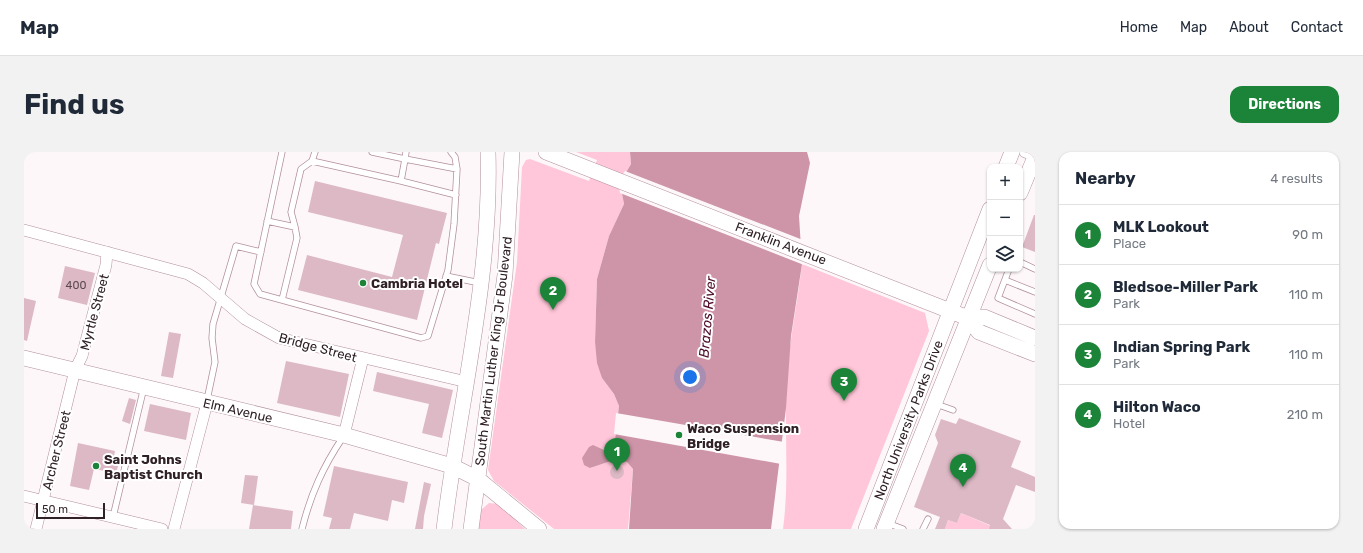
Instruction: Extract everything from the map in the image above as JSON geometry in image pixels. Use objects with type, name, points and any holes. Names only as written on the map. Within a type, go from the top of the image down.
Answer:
[{"type":"main road","name":"South Martin Luther King Jr Boulevard","points":[[444,529],[452,466],[467,382],[487,233],[489,188],[488,152]]},
{"type":"main road","name":"South Martin Luther King Jr Boulevard","points":[[471,529],[505,275],[512,152]]},
{"type":"main road","name":"Franklin Avenue","points":[[546,152],[837,265],[968,318],[984,317],[1035,338]]},
{"type":"main road","points":[[1007,164],[1012,152]]},
{"type":"main road","points":[[1023,186],[1035,157]]},
{"type":"main road","name":"North University Parks Drive","points":[[866,529],[987,216]]},
{"type":"main road","name":"North University Parks Drive","points":[[885,526],[987,272]]},
{"type":"main road","name":"Franklin Avenue","points":[[968,318],[979,332],[1035,354]]},
{"type":"main road","name":"Elm Avenue","points":[[24,358],[344,435],[452,466],[478,479],[539,529]]},
{"type":"street","points":[[1025,152],[1035,157]]},
{"type":"street","name":"Bridge Street","points":[[24,230],[188,274],[203,283],[245,319],[279,338],[467,382]]},
{"type":"street","name":"Myrtle Street","points":[[75,370],[82,356],[106,265],[107,252]]},
{"type":"street","points":[[344,435],[363,358]]},
{"type":"street","name":"Archer Street","points":[[36,529],[75,370]]},
{"type":"street","points":[[174,529],[207,403]]},
{"type":"street","points":[[24,496],[162,529]]},
{"type":"lane","points":[[282,152],[254,284],[260,294],[421,338],[427,338],[446,276],[454,224],[456,195],[457,169],[455,157],[451,152]]},
{"type":"lane","points":[[282,300],[297,238],[291,212],[301,169],[312,161],[315,152]]},
{"type":"lane","points":[[372,152],[457,169]]},
{"type":"lane","points":[[401,181],[406,152]]},
{"type":"lane","points":[[312,161],[456,195]]},
{"type":"lane","points":[[267,221],[295,227]]},
{"type":"lane","points":[[207,403],[215,362],[212,338],[213,324],[236,246],[261,252]]},
{"type":"lane","points":[[1023,263],[1035,268]]},
{"type":"lane","points":[[1008,272],[998,298],[1035,314]]},
{"type":"lane","points":[[446,276],[480,283]]},
{"type":"lane","points":[[1005,280],[1035,292]]},
{"type":"lane","points":[[114,517],[144,387]]},
{"type":"lane","points":[[934,403],[953,410]]},
{"type":"lane","points":[[302,529],[308,502],[322,471],[344,435]]},
{"type":"lane","points":[[923,529],[928,519]]},
{"type":"lane","points":[[885,526],[903,529]]},
{"type":"shaded area","points":[[576,152],[630,152],[631,164],[620,183],[624,204],[609,236],[597,279],[595,342],[602,378],[614,394],[619,406],[615,440],[610,448],[605,450],[590,468],[614,460],[627,462],[633,469],[628,529],[554,529],[494,481],[488,470],[517,262],[522,167],[526,160],[530,159],[589,181],[597,160]]},
{"type":"shaded area","points":[[802,264],[925,313],[929,331],[851,529],[783,529],[786,479],[787,379],[790,346]]},
{"type":"shaded area","points":[[489,503],[499,504],[525,529],[476,529],[481,510]]},
{"type":"shaded area","points":[[961,513],[991,526],[990,529],[945,529],[948,520],[957,523]]},
{"type":"water","name":"Brazos River","points":[[630,152],[807,152],[810,163],[799,216],[802,264],[791,336],[786,408],[771,529],[629,529],[633,469],[627,462],[614,460],[590,468],[584,465],[582,458],[589,447],[593,445],[604,450],[610,448],[615,440],[619,406],[614,394],[602,378],[597,363],[595,342],[597,279],[609,236],[624,204],[620,183],[631,164]]},
{"type":"pier","points":[[625,171],[803,240],[804,265],[620,193],[618,182]]},
{"type":"pier","name":"Waco Suspension Bridge","points":[[616,413],[784,442],[781,464],[614,434]]},
{"type":"building","points":[[315,181],[447,213],[439,244],[436,243],[417,320],[298,290],[307,255],[392,277],[403,235],[308,212]]},
{"type":"building","points":[[1035,215],[1035,252],[1023,247]]},
{"type":"building","points":[[65,266],[95,273],[87,305],[58,298]]},
{"type":"building","points":[[24,298],[36,301],[27,341],[24,340]]},
{"type":"building","points":[[169,332],[181,334],[173,378],[161,376]]},
{"type":"building","points":[[286,361],[349,374],[340,417],[277,403]]},
{"type":"building","points":[[377,372],[453,390],[442,438],[422,433],[429,404],[373,391]]},
{"type":"building","points":[[129,398],[136,400],[130,424],[122,421]]},
{"type":"building","points":[[150,404],[191,413],[186,440],[144,431]]},
{"type":"building","points":[[959,418],[1021,441],[1011,467],[1035,477],[1035,492],[1016,485],[1003,519],[1012,529],[989,529],[990,525],[961,513],[957,523],[948,520],[945,529],[935,529],[940,517],[914,507],[938,443],[935,435],[941,419],[956,424]]},
{"type":"building","name":"Saint Johns Baptist Church","points":[[78,443],[115,451],[113,462],[119,463],[116,473],[94,469],[89,490],[70,486]]},
{"type":"building","points":[[617,465],[622,467],[624,472],[622,477],[617,479],[612,477],[610,472],[612,467]]},
{"type":"building","points":[[334,466],[408,482],[404,503],[392,500],[388,521],[354,513],[350,529],[329,529],[332,518],[323,516]]},
{"type":"building","points":[[245,475],[258,476],[254,505],[241,503]]},
{"type":"building","points":[[424,482],[431,484],[424,516],[423,529],[415,529]]},
{"type":"building","points":[[253,505],[293,511],[291,529],[249,529]]},
{"type":"place","name":"Cambria Hotel","points":[[363,283]]},
{"type":"place","name":"Bledsoe-Miller Park","points":[[553,310]]},
{"type":"place","name":"Indian Spring Park","points":[[844,401]]},
{"type":"place","name":"Waco Suspension Bridge","points":[[679,435]]},
{"type":"place","name":"Saint Johns Baptist Church","points":[[96,466]]},
{"type":"place","name":"MLK Lookout","points":[[617,471]]},
{"type":"place","name":"Hilton Waco","points":[[963,487]]}]
